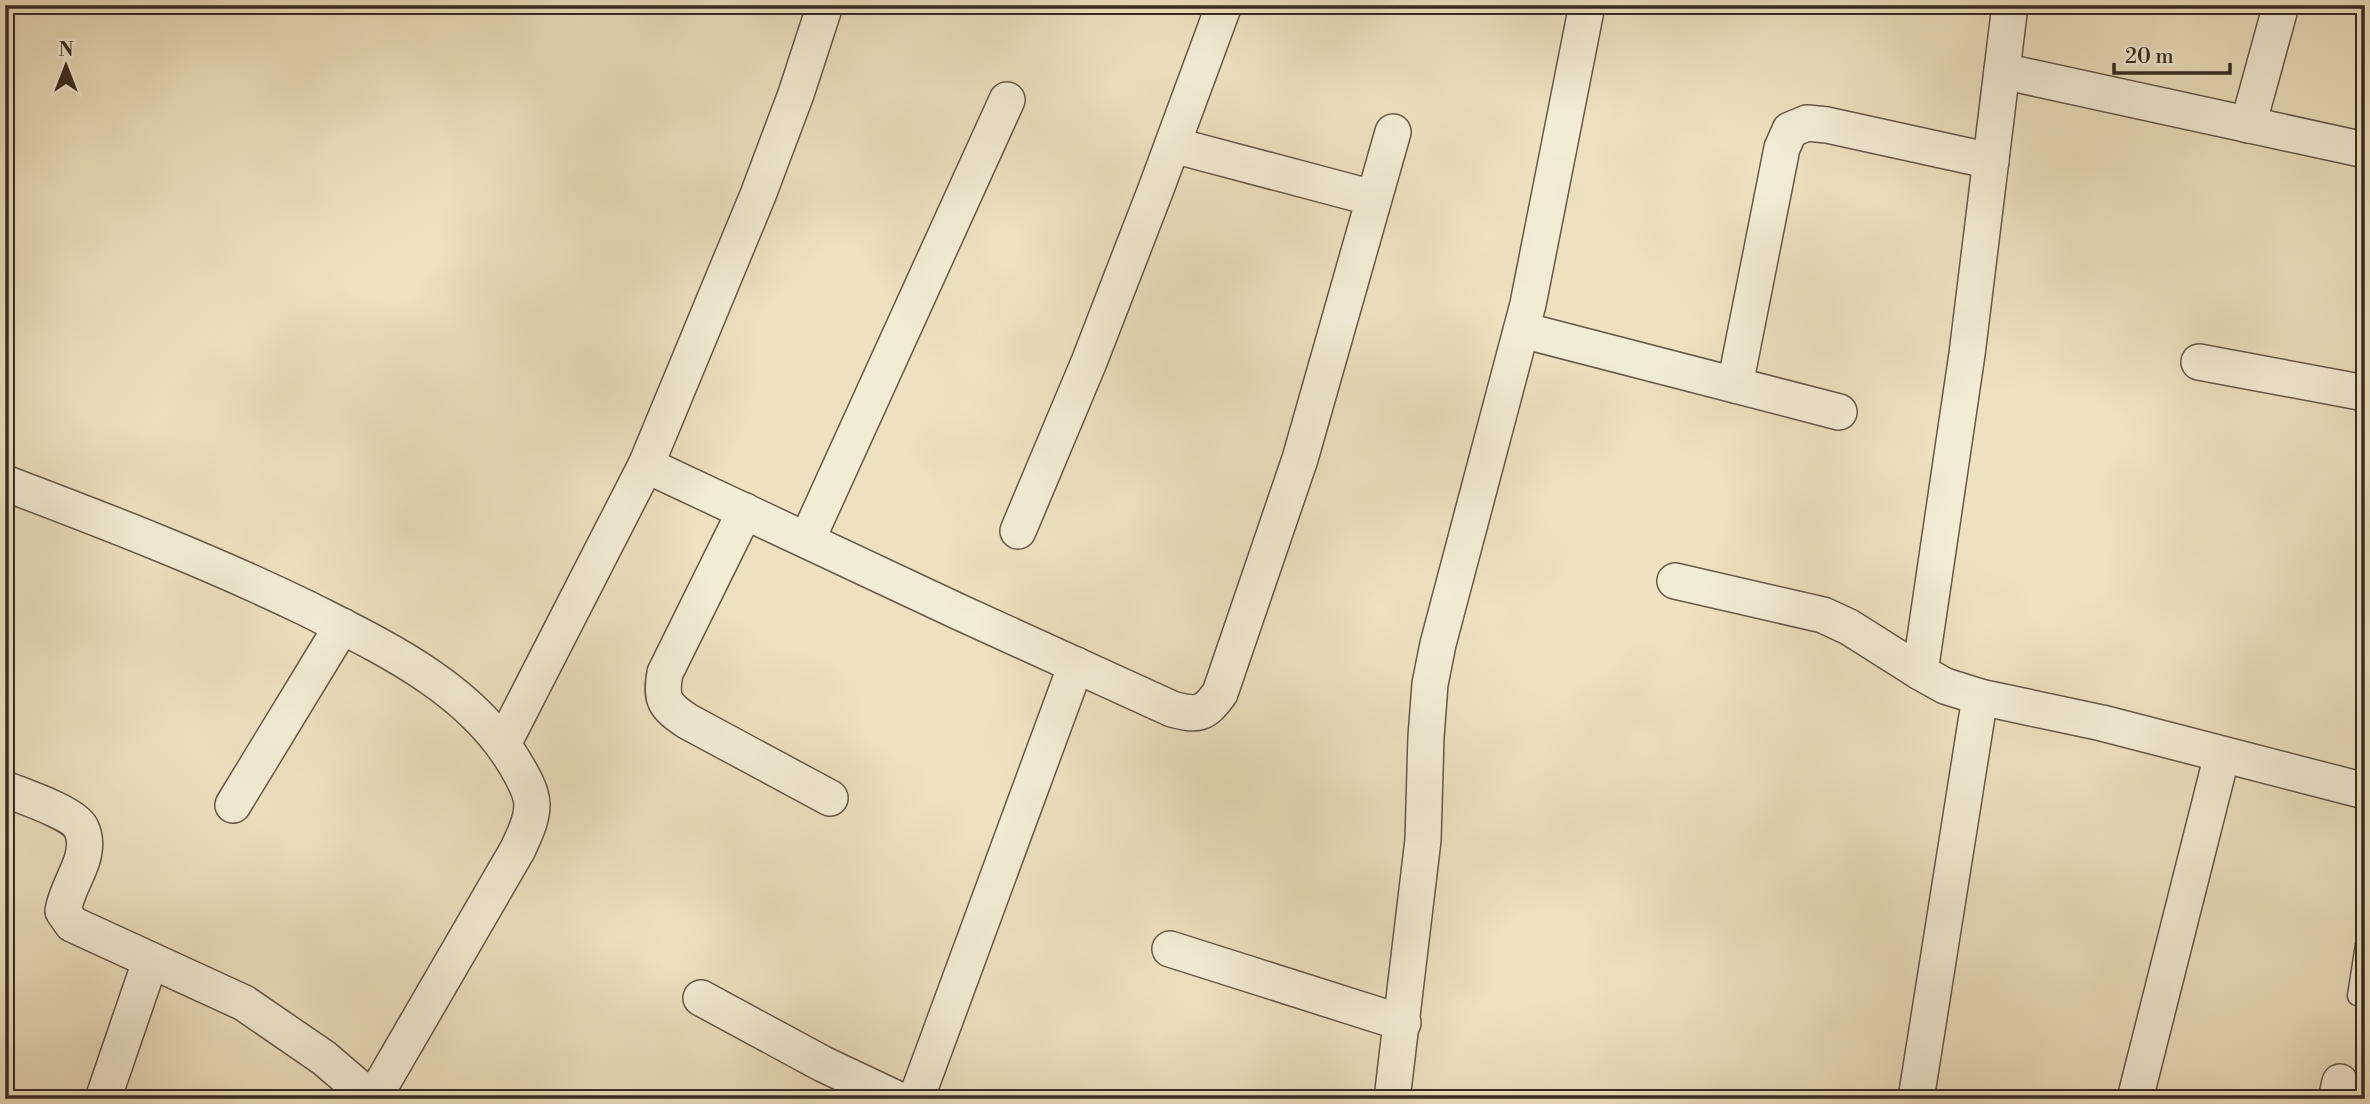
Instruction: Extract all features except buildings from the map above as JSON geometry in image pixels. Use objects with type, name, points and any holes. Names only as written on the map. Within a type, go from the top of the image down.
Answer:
[{"type":"street","points":[[503,744],[646,465],[758,195],[796,94],[825,5]]},
{"type":"street","points":[[1018,531],[1089,362],[1224,5]]},
{"type":"street","points":[[1392,1099],[1423,840],[1430,684],[1438,644],[1522,330],[1587,5]]},
{"type":"street","points":[[1920,672],[1967,354],[2010,5]]},
{"type":"street","points":[[2248,125],[2281,5]]},
{"type":"street","points":[[2002,71],[2365,150]]},
{"type":"street","points":[[807,540],[1007,100]]},
{"type":"street","points":[[1735,384],[1782,148],[1790,130],[1807,123],[1827,125],[1991,162]]},
{"type":"street","points":[[646,465],[1172,709],[1192,714],[1208,709],[1220,693],[1300,459],[1393,132]]},
{"type":"street","points":[[1173,145],[1373,198]]},
{"type":"street","points":[[1522,330],[1839,412]]},
{"type":"street","points":[[2199,362],[2365,393]]},
{"type":"street","points":[[5,483],[187,553],[342,626],[432,677],[471,709],[503,744],[527,784],[532,803],[529,825],[518,849],[373,1099],[324,1058],[244,1003],[72,924],[63,911],[65,899],[82,860],[85,843],[80,826],[65,815],[5,789]]},
{"type":"street","points":[[745,511],[664,673],[662,692],[669,708],[687,721],[830,798]]},
{"type":"street","points":[[1675,581],[1823,615],[1849,627],[1945,686],[2102,723],[2365,791]]},
{"type":"street","points":[[233,805],[342,626]]},
{"type":"street","points":[[916,1099],[1076,665]]},
{"type":"street","points":[[1916,1099],[1980,696]]},
{"type":"street","points":[[2135,1099],[2222,755]]},
{"type":"street","points":[[1170,949],[1403,1023]]},
{"type":"street","points":[[103,1099],[150,961]]},
{"type":"street","points":[[701,998],[823,1064],[898,1099]]},
{"type":"lane","points":[[2357,996],[2365,945]]}]
